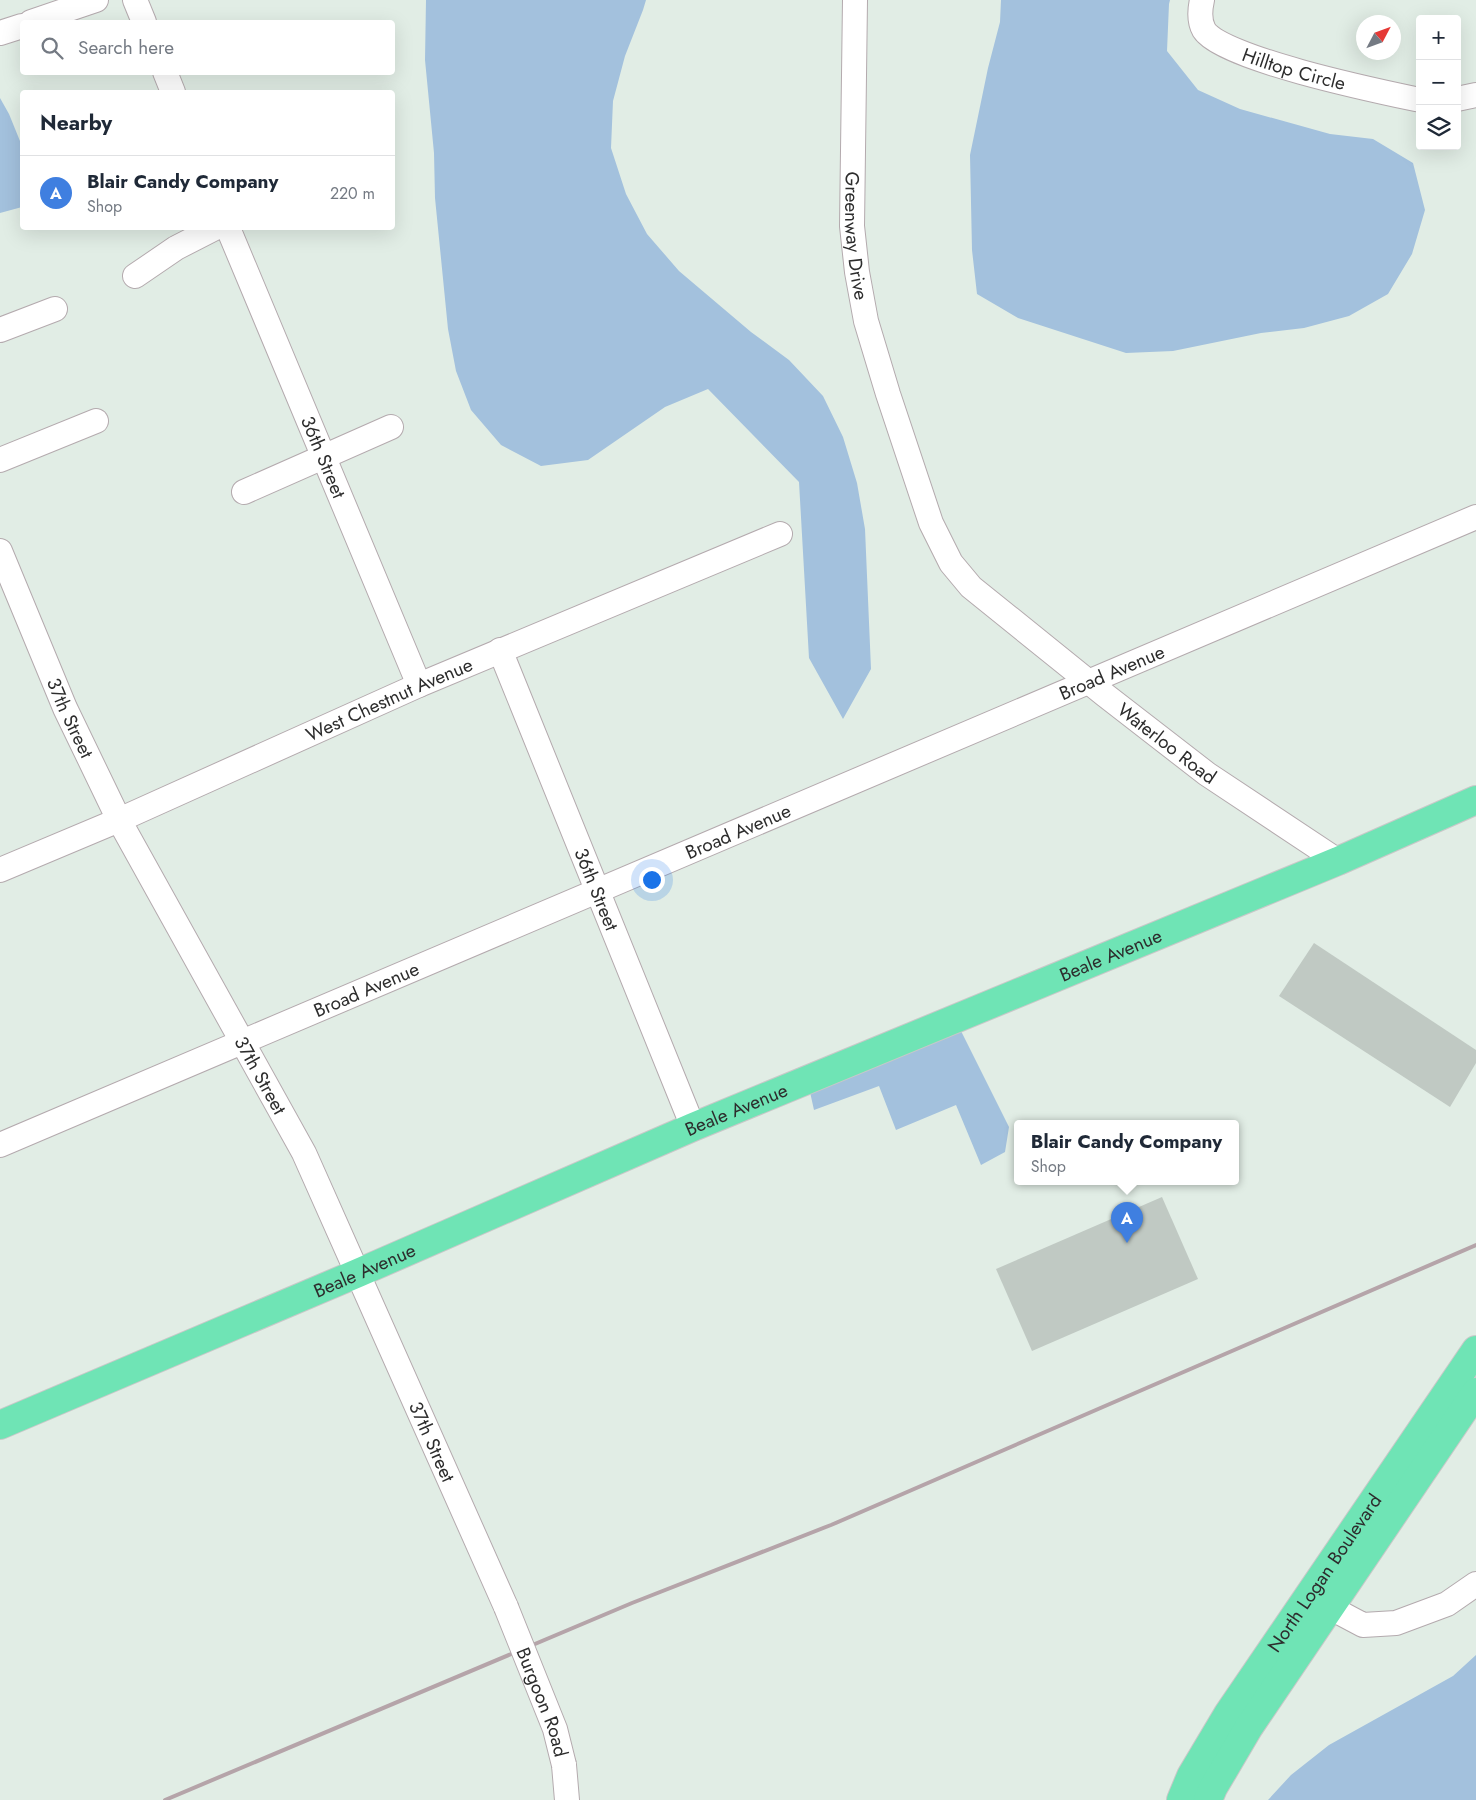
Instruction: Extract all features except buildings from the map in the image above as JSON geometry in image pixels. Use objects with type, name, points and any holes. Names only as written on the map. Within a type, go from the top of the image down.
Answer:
[{"type":"main road","name":"Beale Avenue","points":[[0,1425],[358,1274],[693,1127],[1338,861],[1476,800]]},
{"type":"main road","name":"North Logan Boulevard","points":[[1208,1800],[1319,1600],[1476,1350]]},
{"type":"main road","name":"North Logan Boulevard","points":[[1181,1800],[1191,1776],[1228,1714],[1319,1600],[1476,1392]]},
{"type":"street","points":[[37,20],[96,0]]},
{"type":"street","points":[[135,0],[143,20]]},
{"type":"street","name":"Greenway Drive","points":[[855,0],[852,226],[857,272],[866,321],[911,465]]},
{"type":"street","name":"Hilltop Circle","points":[[1202,0],[1200,14],[1204,30],[1217,41],[1240,52],[1358,88],[1416,99]]},
{"type":"street","points":[[0,33],[20,27]]},
{"type":"street","points":[[166,75],[172,90]]},
{"type":"street","points":[[1461,99],[1476,94]]},
{"type":"street","points":[[135,276],[176,248],[212,230]]},
{"type":"street","name":"36th Street","points":[[229,230],[418,685]]},
{"type":"street","points":[[0,330],[55,309]]},
{"type":"street","points":[[0,460],[96,421]]},
{"type":"street","points":[[244,492],[391,427]]},
{"type":"street","name":"Waterloo Road","points":[[911,465],[931,523],[951,563],[971,587],[1089,683],[1208,774],[1338,861]]},
{"type":"street","name":"Broad Avenue","points":[[0,1145],[1476,517]]},
{"type":"street","name":"West Chestnut Avenue","points":[[0,870],[119,820],[418,685],[780,534]]},
{"type":"street","name":"37th Street","points":[[0,552],[65,708],[119,820],[304,1153],[506,1607]]},
{"type":"street","name":"36th Street","points":[[500,650],[693,1127]]},
{"type":"street","points":[[1319,1600],[1363,1625],[1396,1623],[1446,1604],[1476,1584]]},
{"type":"street","name":"Burgoon Road","points":[[506,1607],[556,1729],[564,1765],[567,1800]]},
{"type":"shaded area","points":[[426,0],[646,0],[625,56],[613,101],[611,148],[626,194],[647,234],[679,271],[751,332],[789,360],[823,396],[843,437],[857,483],[865,529],[871,669],[843,719],[809,658],[799,482],[708,389],[665,407],[588,460],[541,466],[501,445],[471,410],[456,371],[448,329],[435,198],[434,153],[425,60]]},
{"type":"shaded area","points":[[1001,0],[1170,0],[1167,51],[1198,90],[1240,109],[1330,134],[1373,139],[1413,163],[1425,210],[1412,254],[1388,294],[1349,316],[1304,328],[1261,333],[1173,351],[1126,353],[1018,318],[977,294],[972,250],[970,155],[988,68],[1000,22]]},
{"type":"shaded area","points":[[0,98],[20,141],[20,208],[0,213]]},
{"type":"shaded area","points":[[961,1031],[1009,1127],[1005,1152],[981,1165],[956,1105],[896,1130],[879,1086],[814,1110],[810,1092]]},
{"type":"shaded area","points":[[1476,1655],[1476,1800],[1268,1800],[1291,1775],[1329,1745],[1453,1676]]},
{"type":"railway","points":[[165,1800],[632,1603],[831,1525],[1476,1245]]},
{"type":"place","name":"Blair Candy Company","points":[[1127,1243]]}]
